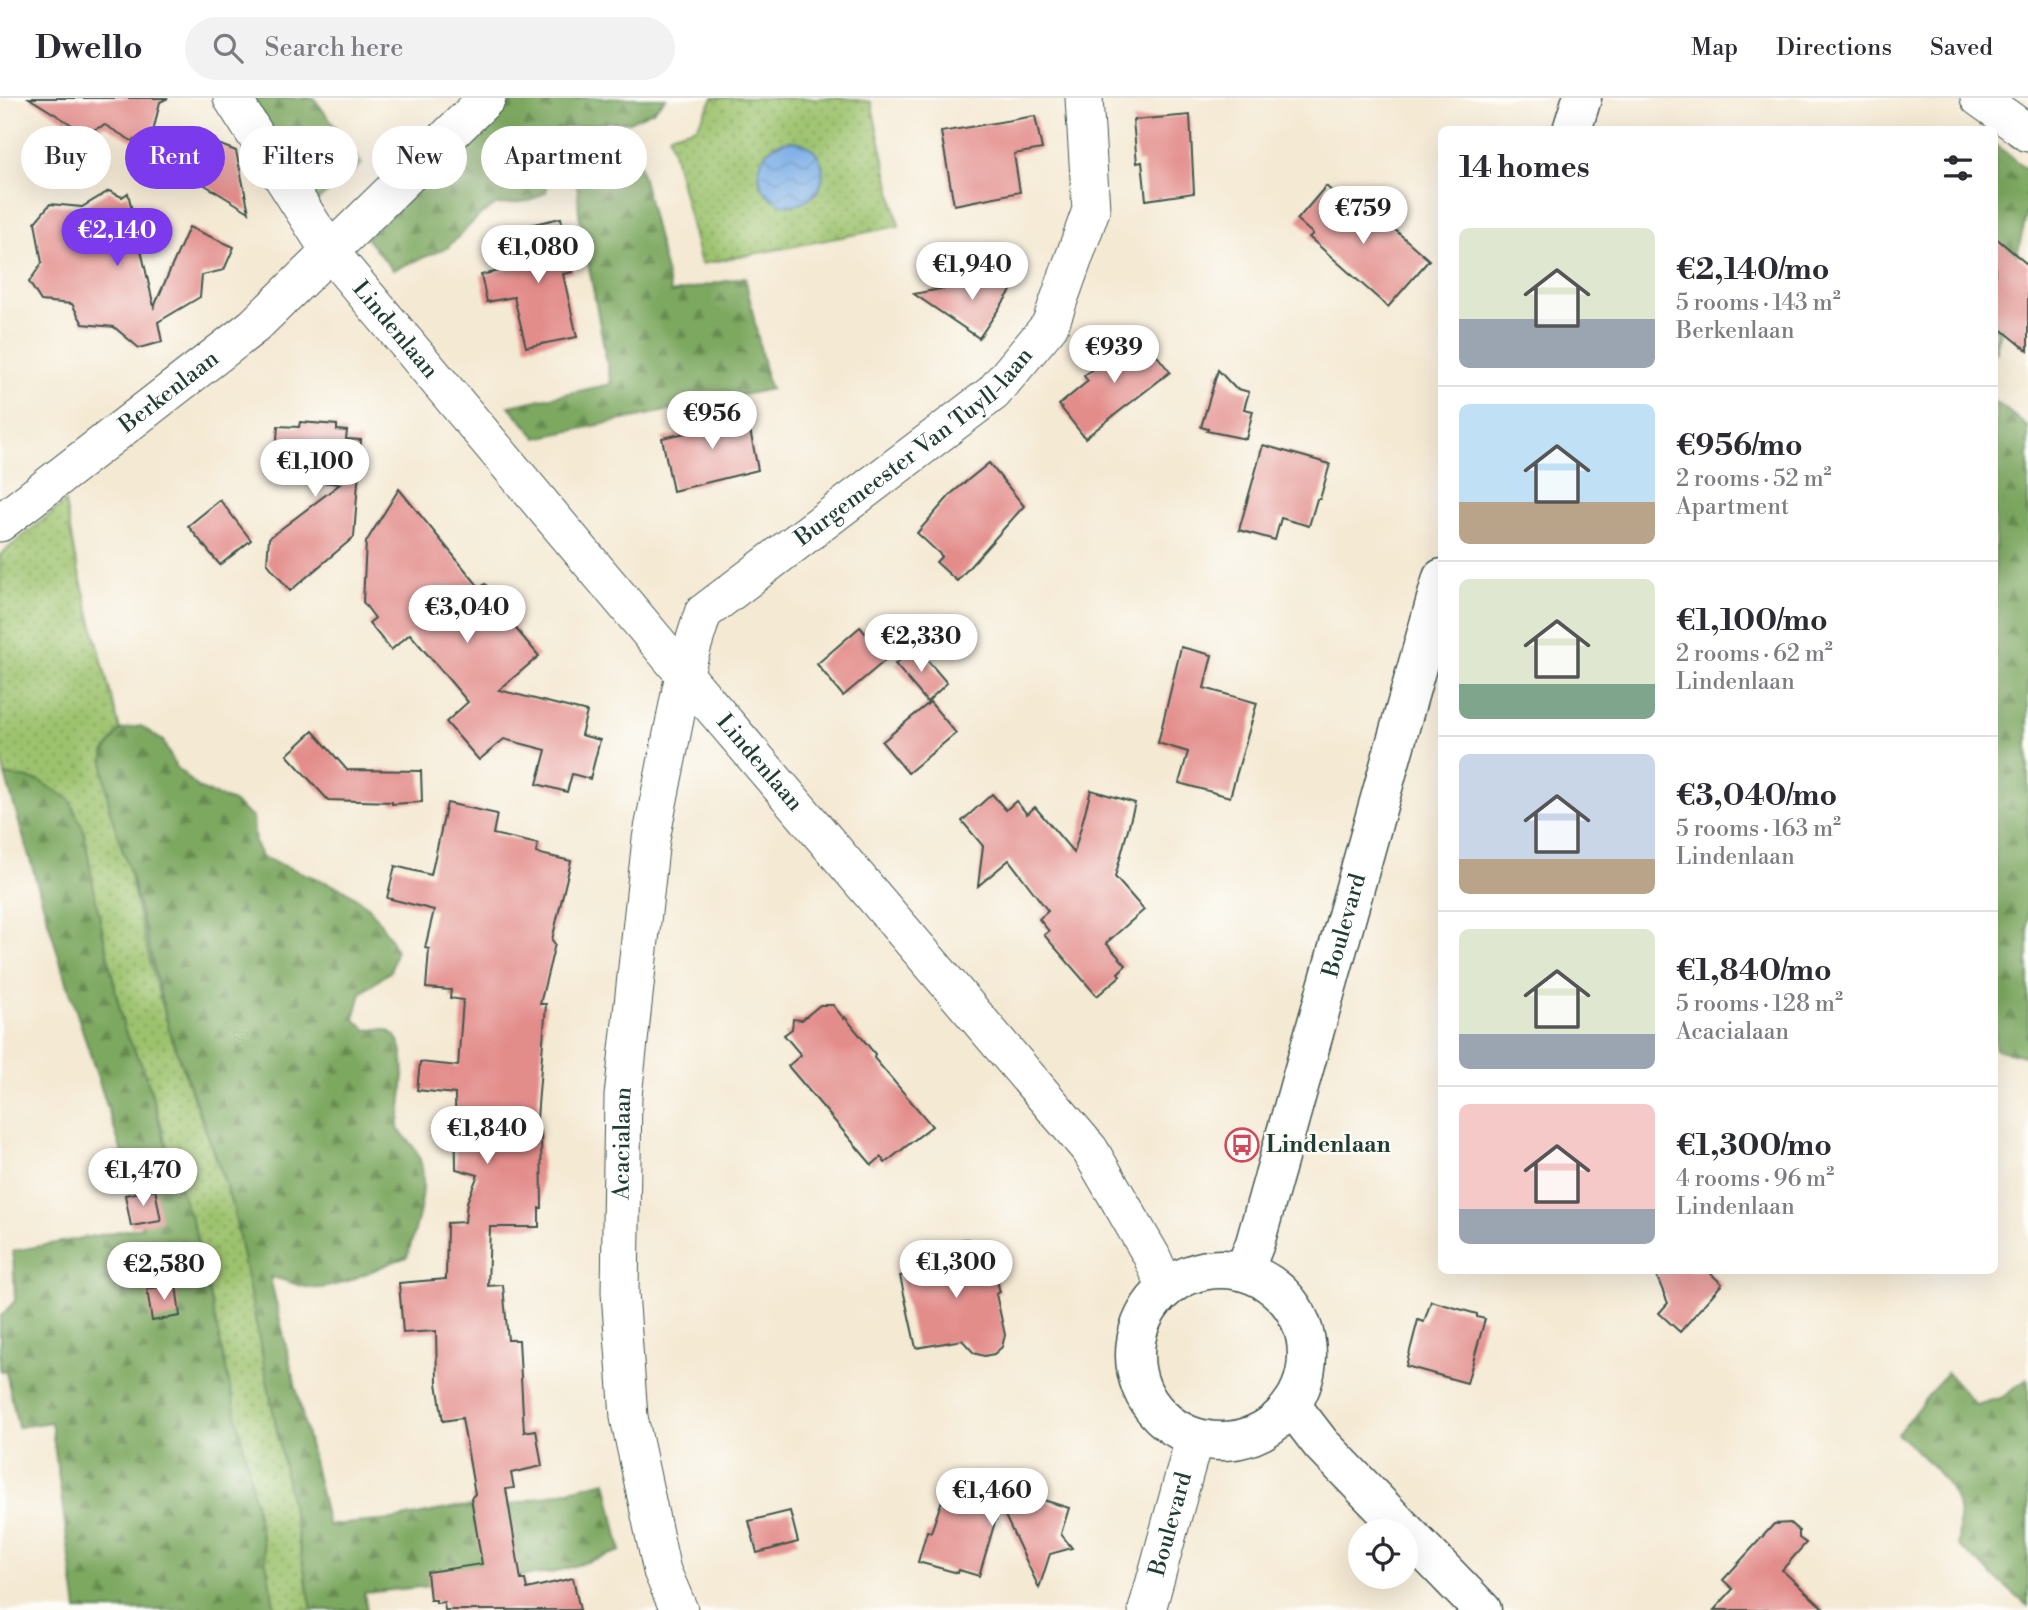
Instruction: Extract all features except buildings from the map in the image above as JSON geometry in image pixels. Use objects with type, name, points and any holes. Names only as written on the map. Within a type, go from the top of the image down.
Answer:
[{"type":"street","name":"Lindenlaan","points":[[232,98],[330,252],[684,674],[1090,1150],[1151,1255],[1166,1288]]},
{"type":"street","name":"Berkenlaan","points":[[0,523],[254,326],[487,98]]},
{"type":"street","name":"Burgemeester Van Tuyll-laan","points":[[684,674],[703,613],[993,393],[1051,325],[1091,210],[1084,98]]},
{"type":"street","points":[[1573,126],[1582,98]]},
{"type":"street","points":[[1979,98],[2028,133]]},
{"type":"street","name":"Boulevard","points":[[1244,1271],[1255,1242],[1438,592]]},
{"type":"street","name":"Acacialaan","points":[[679,1610],[662,1571],[629,1418],[620,1292],[623,1096],[652,839],[684,674]]},
{"type":"street","points":[[1223,1269],[1244,1271],[1267,1282],[1287,1298],[1300,1319],[1307,1343],[1307,1368],[1300,1392],[1273,1423],[1252,1436],[1232,1441],[1211,1442],[1194,1439],[1171,1426],[1154,1411],[1142,1391],[1136,1370],[1135,1347],[1140,1325],[1151,1305],[1166,1288],[1184,1277],[1223,1269]]},
{"type":"street","points":[[1291,1405],[1321,1444],[1482,1610]]},
{"type":"street","name":"Boulevard","points":[[1147,1610],[1194,1439]]},
{"type":"green space","points":[[252,98],[314,98],[334,126],[270,126]]},
{"type":"green space","points":[[513,98],[666,98],[653,111],[629,122],[579,126],[489,126],[503,113]]},
{"type":"green space","points":[[713,98],[842,98],[871,102],[899,226],[701,264],[669,135],[697,127]]},
{"type":"green space","points":[[481,133],[481,189],[546,189],[546,192],[530,201],[496,205],[481,214],[447,248],[393,270],[366,238],[420,189],[467,189],[467,146]]},
{"type":"green space","points":[[1998,146],[2028,171],[2028,207],[1998,341]]},
{"type":"green space","points":[[309,189],[332,189],[317,201]]},
{"type":"green space","points":[[578,189],[646,189],[671,293],[745,277],[771,389],[537,438],[509,406],[611,384],[579,214]]},
{"type":"green space","points":[[1998,403],[2028,427],[2028,1057],[1998,1050]]},
{"type":"green space","points":[[65,502],[75,557],[120,730],[104,753],[134,894],[160,1000],[234,1211],[312,1610],[275,1610],[248,1467],[161,1123],[145,1072],[124,1029],[83,828],[39,781],[5,775],[0,753],[0,555]]},
{"type":"green space","points":[[141,726],[163,741],[176,767],[200,789],[233,802],[253,818],[255,844],[262,857],[345,890],[369,907],[396,951],[391,971],[361,993],[354,1019],[367,1030],[382,1029],[391,1032],[399,1043],[402,1054],[404,1080],[398,1129],[416,1151],[422,1166],[423,1179],[421,1206],[407,1257],[323,1288],[270,1277],[328,1525],[392,1520],[456,1507],[514,1504],[606,1481],[621,1551],[552,1573],[364,1593],[367,1610],[312,1610],[234,1211],[170,1033],[132,879],[110,811],[104,753],[120,730]]},
{"type":"green space","points":[[5,775],[39,781],[69,799],[83,828],[124,1029],[145,1072],[172,1166],[195,1230],[248,1467],[275,1610],[77,1610],[51,1422],[18,1427],[6,1372],[0,1371],[0,1317],[15,1301],[13,1251],[142,1227],[136,1196],[60,961]]},
{"type":"green space","points":[[1947,1372],[1976,1405],[2003,1397],[2028,1378],[2028,1606],[1958,1545],[1959,1513],[1954,1495],[1928,1462],[1897,1434]]},
{"type":"water","points":[[791,141],[814,150],[823,173],[814,196],[791,205],[768,196],[759,173],[768,150]]},
{"type":"place","name":"Lindenlaan","points":[[1242,1145]]}]
